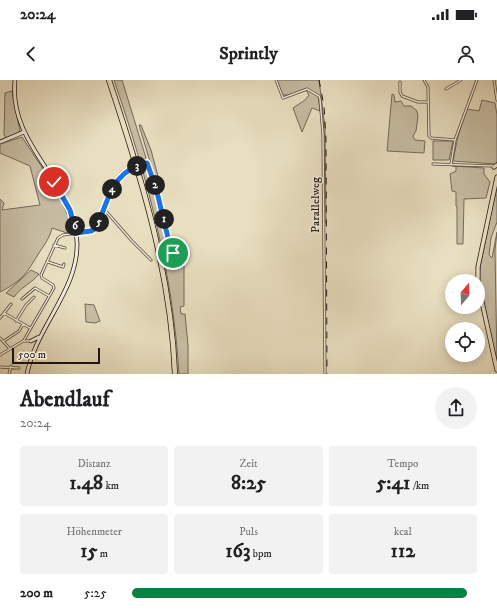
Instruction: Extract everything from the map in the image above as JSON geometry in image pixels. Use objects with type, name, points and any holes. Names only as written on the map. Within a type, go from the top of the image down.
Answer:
[{"type":"highway","points":[[111,80],[141,172],[161,250],[171,304],[177,374]]},
{"type":"main road","points":[[15,80],[15,105],[21,130],[19,134]]},
{"type":"main road","points":[[20,124],[72,214],[76,233],[77,252],[73,273],[37,341],[27,374]]},
{"type":"main road","points":[[0,142],[24,132]]},
{"type":"main road","points":[[478,274],[478,267],[497,177]]},
{"type":"main road","points":[[485,314],[497,370]]},
{"type":"main road","points":[[31,341],[40,335]]},
{"type":"street","name":"Parallelweg","points":[[276,80],[283,98],[306,89],[312,91],[320,99],[323,135],[325,374]]},
{"type":"street","points":[[424,80],[427,83],[429,138],[455,140]]},
{"type":"street","points":[[446,89],[461,80]]},
{"type":"street","points":[[451,164],[455,140],[477,80]]},
{"type":"street","points":[[494,80],[497,100]]},
{"type":"street","points":[[400,82],[402,96],[418,102],[428,102]]},
{"type":"street","points":[[1,353],[24,340],[54,286],[41,275],[48,262],[54,245],[61,236],[94,230],[116,181],[121,175],[133,168],[144,163],[149,165],[171,250],[173,253],[182,253]]},
{"type":"street","points":[[433,164],[496,166]]},
{"type":"street","points":[[104,209],[151,260]]},
{"type":"street","points":[[54,245],[65,248]]},
{"type":"street","points":[[48,262],[62,268],[64,264]]},
{"type":"street","points":[[22,299],[35,288],[49,296]]},
{"type":"street","points":[[16,321],[26,305],[34,297]]},
{"type":"street","points":[[0,318],[11,304]]},
{"type":"street","points":[[4,313],[30,328]]},
{"type":"street","points":[[4,341],[19,331],[23,324]]},
{"type":"street","points":[[0,338],[10,349]]},
{"type":"street","points":[[24,340],[37,341]]},
{"type":"street","points":[[9,374],[11,366]]},
{"type":"street","points":[[0,367],[11,366],[19,368]]},
{"type":"shaded area","points":[[114,80],[122,80],[146,158],[142,164],[146,164],[155,189],[170,254],[175,254],[175,262],[178,264],[181,262],[181,254],[184,256],[184,306],[180,307],[181,314],[185,314],[188,345],[188,374],[179,374],[171,299],[157,225],[137,152]]},
{"type":"shaded area","points":[[277,80],[319,80],[325,128],[326,223],[324,223],[324,135],[321,98],[318,95],[320,111],[312,108],[302,132],[293,108],[305,100],[309,95],[306,90],[290,95],[282,95]]},
{"type":"shaded area","points":[[12,91],[20,131],[6,139],[4,134],[5,93]]},
{"type":"shaded area","points":[[392,94],[394,95],[395,102],[401,101],[404,106],[411,106],[417,111],[418,117],[416,131],[413,136],[415,140],[425,141],[424,153],[387,151]]},
{"type":"shaded area","points":[[482,100],[495,103],[497,115],[497,162],[495,164],[453,161],[458,136],[467,109],[479,111]]},
{"type":"shaded area","points":[[139,125],[141,125],[151,150],[159,180],[161,181],[156,182]]},
{"type":"shaded area","points":[[22,137],[57,190],[74,231],[67,233],[52,228],[47,241],[23,276],[14,284],[0,292],[0,199],[4,203],[2,210],[40,205],[30,166],[0,153],[0,144]]},
{"type":"shaded area","points":[[433,141],[453,141],[449,160],[433,160]]},
{"type":"shaded area","points":[[134,164],[136,170],[123,178],[113,191],[110,189],[119,174]]},
{"type":"shaded area","points":[[456,166],[484,168],[484,174],[490,182],[486,198],[464,199],[463,244],[457,244],[456,192],[452,191],[450,174],[456,171]]},
{"type":"shaded area","points":[[497,185],[497,222],[491,238],[489,255],[492,258],[497,232],[495,250],[497,364],[485,308],[485,274],[479,274]]},
{"type":"shaded area","points":[[31,270],[39,274],[14,297],[6,293]]},
{"type":"shaded area","points":[[85,304],[94,305],[100,321],[95,323],[86,322]]},
{"type":"railway","points":[[319,80],[324,106],[326,140],[327,374]]},
{"type":"route","points":[[54,182],[70,210],[75,223],[76,233],[91,231],[96,228],[112,188],[118,178],[129,170],[146,162],[149,165],[156,188],[171,252],[173,253]]}]
